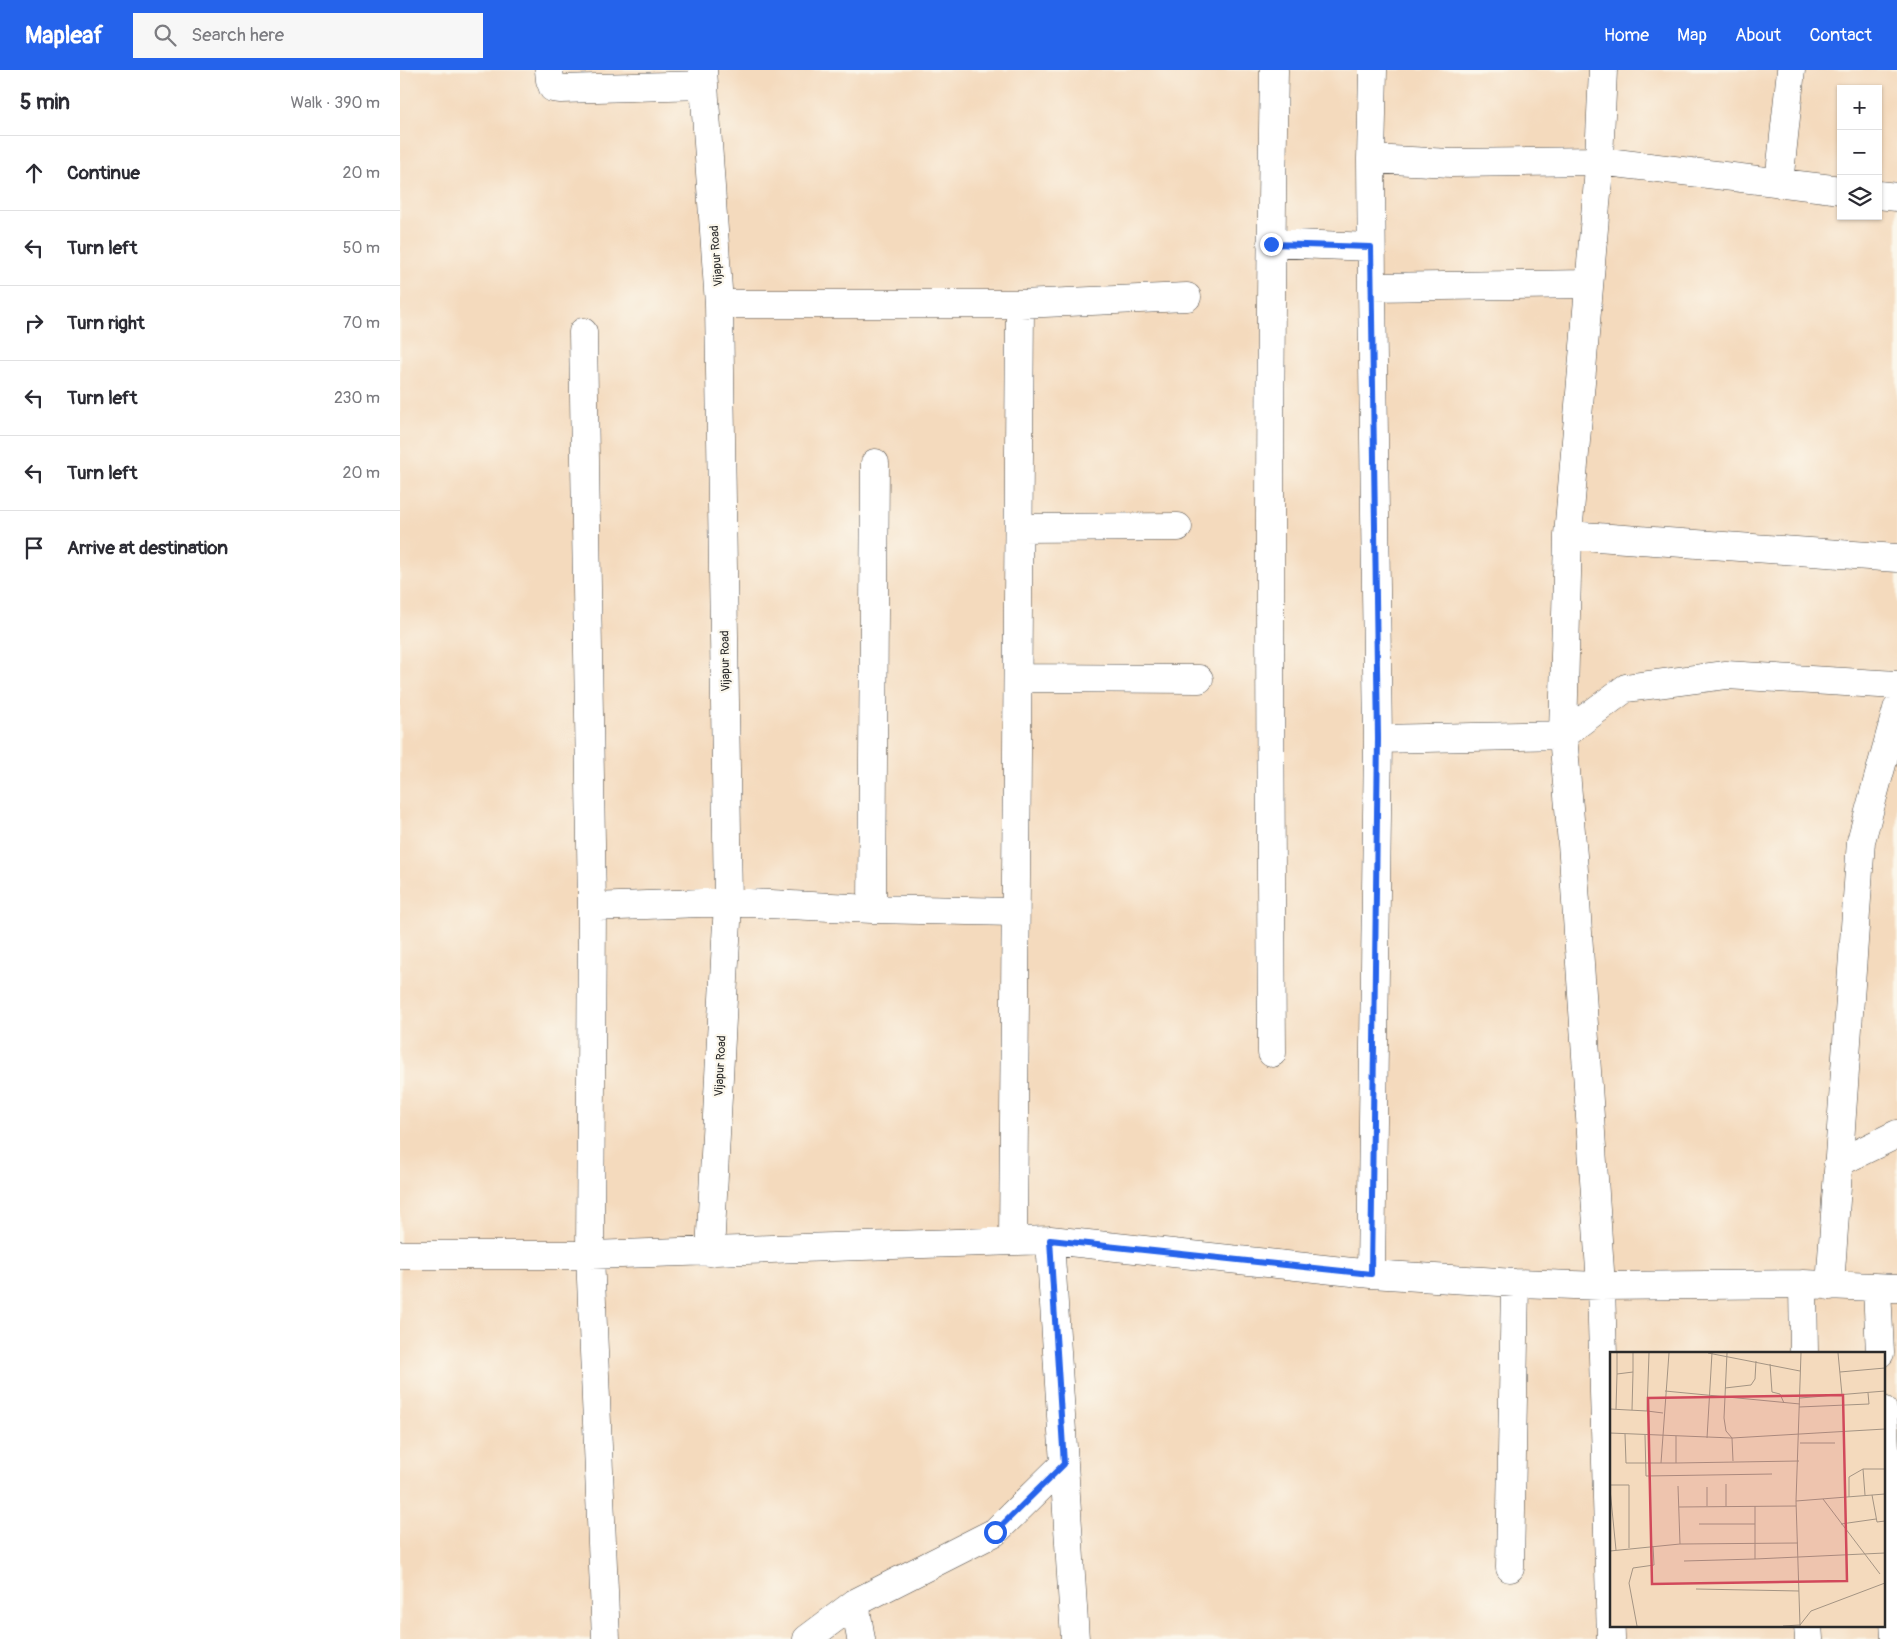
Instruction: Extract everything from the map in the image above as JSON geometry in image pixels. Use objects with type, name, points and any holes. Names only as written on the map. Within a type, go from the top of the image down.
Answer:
[{"type":"street","points":[[549,70],[553,88],[561,89],[703,77]]},
{"type":"street","points":[[1272,1053],[1269,522],[1274,70]]},
{"type":"street","points":[[1371,1274],[1378,738],[1371,247],[1373,70]]},
{"type":"street","points":[[1603,70],[1589,284],[1568,535],[1563,735],[1573,856],[1601,1286],[1610,1604]]},
{"type":"street","points":[[1779,183],[1791,70]]},
{"type":"street","name":"Vijapur Road","points":[[703,77],[719,304],[728,902],[710,1252]]},
{"type":"street","points":[[1371,159],[1451,164],[1598,161],[1837,190]]},
{"type":"street","points":[[1882,195],[1897,197]]},
{"type":"street","points":[[1271,244],[1371,247]]},
{"type":"street","points":[[1372,286],[1589,284]]},
{"type":"street","points":[[719,304],[1020,304],[1187,297]]},
{"type":"street","points":[[1013,1241],[1014,912],[1020,528],[1020,304]]},
{"type":"street","points":[[584,332],[592,907],[590,1255],[606,1639]]},
{"type":"street","points":[[872,909],[875,463]]},
{"type":"street","points":[[1020,528],[1178,527]]},
{"type":"street","points":[[1568,535],[1897,558]]},
{"type":"street","points":[[1378,738],[1563,735],[1626,688],[1726,675],[1897,685]]},
{"type":"street","points":[[1018,678],[1199,679]]},
{"type":"street","points":[[1830,1286],[1860,841],[1897,708]]},
{"type":"street","points":[[592,907],[728,902],[872,909],[1014,912]]},
{"type":"street","points":[[1838,1163],[1897,1134]]},
{"type":"street","points":[[1050,1240],[1075,1639]]},
{"type":"street","points":[[400,1255],[590,1255],[1050,1240],[1371,1274],[1515,1283],[1601,1286],[1803,1284],[1887,1288],[1880,1352]]},
{"type":"street","points":[[1510,1568],[1515,1283]]},
{"type":"street","points":[[1803,1284],[1804,1352]]},
{"type":"street","points":[[1884,1428],[1895,1630]]},
{"type":"street","points":[[807,1639],[855,1603],[995,1532],[1064,1464]]},
{"type":"street","points":[[855,1603],[861,1639]]},
{"type":"street","points":[[1611,1626],[1611,1639]]},
{"type":"street","points":[[1808,1626],[1809,1639]]},
{"type":"route","points":[[995,1532],[1064,1464],[1050,1240],[1371,1274],[1378,738],[1371,247],[1271,244]]}]
